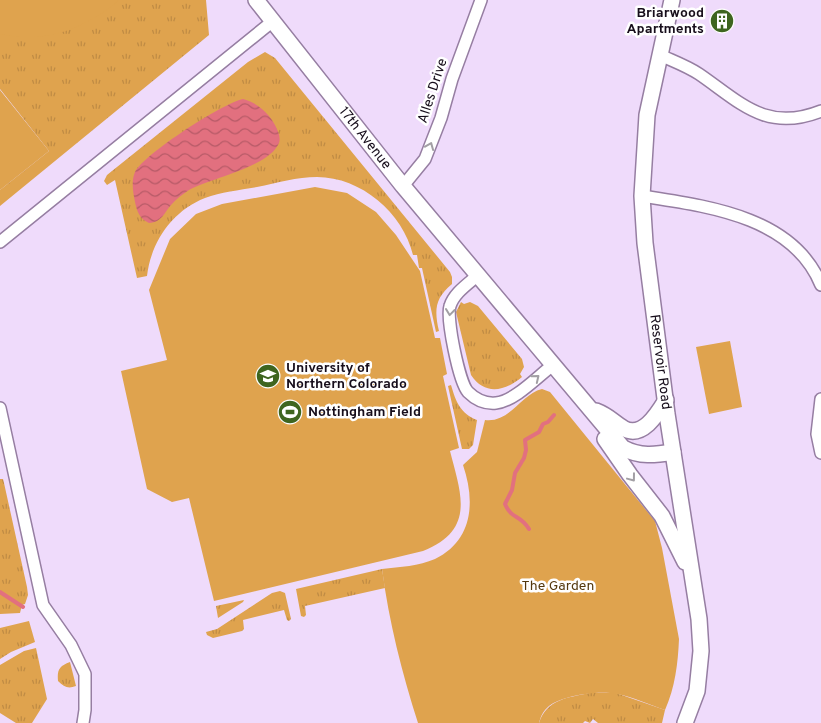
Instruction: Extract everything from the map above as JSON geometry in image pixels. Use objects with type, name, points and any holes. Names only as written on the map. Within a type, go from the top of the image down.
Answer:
[{"type":"street","name":"17th Avenue","points":[[256,0],[403,186],[623,448],[632,453],[652,456],[673,452]]},
{"type":"street","name":"Alles Drive","points":[[403,186],[425,159],[442,118],[452,79],[481,0]]},
{"type":"street","name":"Reservoir Road","points":[[672,0],[647,115],[642,196],[645,242],[673,452],[700,620],[701,651],[697,691],[685,723]]},
{"type":"street","points":[[0,242],[273,20]]},
{"type":"street","points":[[660,55],[697,73],[735,102],[760,115],[783,118],[805,117],[821,111]]},
{"type":"street","points":[[642,196],[702,207],[751,220],[786,238],[802,254],[817,275],[821,285]]},
{"type":"street","points":[[478,275],[454,297],[449,308],[448,319],[462,382],[467,391],[484,402],[506,401],[553,365]]},
{"type":"street","points":[[821,399],[817,434],[821,453]]},
{"type":"street","points":[[588,407],[610,417],[625,430],[632,431],[646,426],[666,400]]},
{"type":"street","points":[[588,407],[597,428],[630,476],[667,523],[693,579]]},
{"type":"street","points":[[0,408],[43,605],[71,645],[85,674],[83,723]]},
{"type":"green space","points":[[0,0],[206,0],[209,35],[0,206],[0,190],[49,151],[0,89]]},
{"type":"green space","points":[[0,0],[119,0],[93,19],[64,32],[33,37],[16,37],[0,34]]},
{"type":"green space","points":[[265,52],[275,58],[450,272],[452,284],[442,294],[437,305],[439,331],[436,332],[422,268],[419,268],[417,255],[413,255],[400,225],[378,200],[349,183],[333,179],[310,177],[294,179],[217,194],[193,204],[173,219],[165,229],[153,251],[147,276],[137,278],[115,180],[107,185],[104,181],[107,175],[248,62]]},
{"type":"green space","points":[[0,90],[49,151],[0,190]]},
{"type":"green space","name":"Nottingham Field","points":[[315,187],[347,193],[376,212],[396,235],[420,271],[435,338],[440,338],[447,374],[443,376],[459,448],[450,451],[458,482],[461,509],[458,521],[451,533],[440,542],[423,551],[214,601],[189,498],[172,502],[147,489],[121,371],[167,360],[149,290],[170,239],[196,214],[222,204]]},
{"type":"green space","points":[[461,302],[464,304],[470,302],[478,306],[522,359],[524,367],[520,374],[522,377],[516,382],[502,388],[489,389],[482,386],[471,375],[456,312]]},
{"type":"green space","points":[[730,341],[742,407],[709,414],[696,347]]},
{"type":"green space","points":[[451,385],[459,406],[466,414],[477,420],[473,445],[469,449],[462,449],[448,386]]},
{"type":"green space","name":"The Garden","points":[[542,389],[550,392],[655,521],[679,639],[675,675],[668,702],[665,710],[623,695],[591,693],[572,696],[555,702],[545,710],[539,723],[418,723],[397,647],[382,569],[409,566],[435,559],[448,551],[458,541],[468,518],[470,505],[467,478],[463,465],[477,452],[485,420],[494,420],[502,417],[528,396]]},
{"type":"green space","points":[[0,479],[3,479],[4,483],[27,587],[28,595],[20,613],[0,614]]},
{"type":"green space","points":[[382,569],[385,588],[305,606],[306,615],[304,617],[301,616],[296,589]]},
{"type":"green space","points":[[280,591],[285,593],[291,619],[289,621],[284,610],[243,620],[244,629],[242,631],[213,638],[207,635],[206,632],[217,629],[272,593]]},
{"type":"green space","points":[[244,600],[243,602],[218,618],[216,606]]},
{"type":"green space","points":[[29,621],[35,642],[0,659],[0,628]]},
{"type":"green space","points":[[36,648],[47,699],[32,723],[16,723],[0,713],[0,665],[24,651]]},
{"type":"green space","points":[[70,662],[76,686],[68,687],[58,681],[58,674],[63,665]]},
{"type":"green space","points":[[589,693],[616,693],[665,710],[662,723],[598,723],[593,719],[590,723],[585,721],[583,723],[539,723],[547,709],[553,704],[566,698]]},
{"type":"water","points":[[243,99],[262,109],[275,125],[280,141],[273,151],[264,159],[252,165],[189,190],[175,201],[157,221],[149,223],[143,219],[137,209],[133,187],[135,172],[141,164],[168,142],[202,119]]},
{"type":"waterway","points":[[529,529],[526,524],[510,513],[505,504],[512,490],[515,473],[524,458],[526,450],[525,440],[539,432],[543,424],[548,422],[554,415]]},
{"type":"waterway","points":[[0,592],[23,607]]},
{"type":"place","name":"Briarwood Apartments","points":[[722,21]]},
{"type":"place","name":"University of Northern Colorado","points":[[268,376]]},
{"type":"place","name":"Nottingham Field","points":[[290,412]]}]
